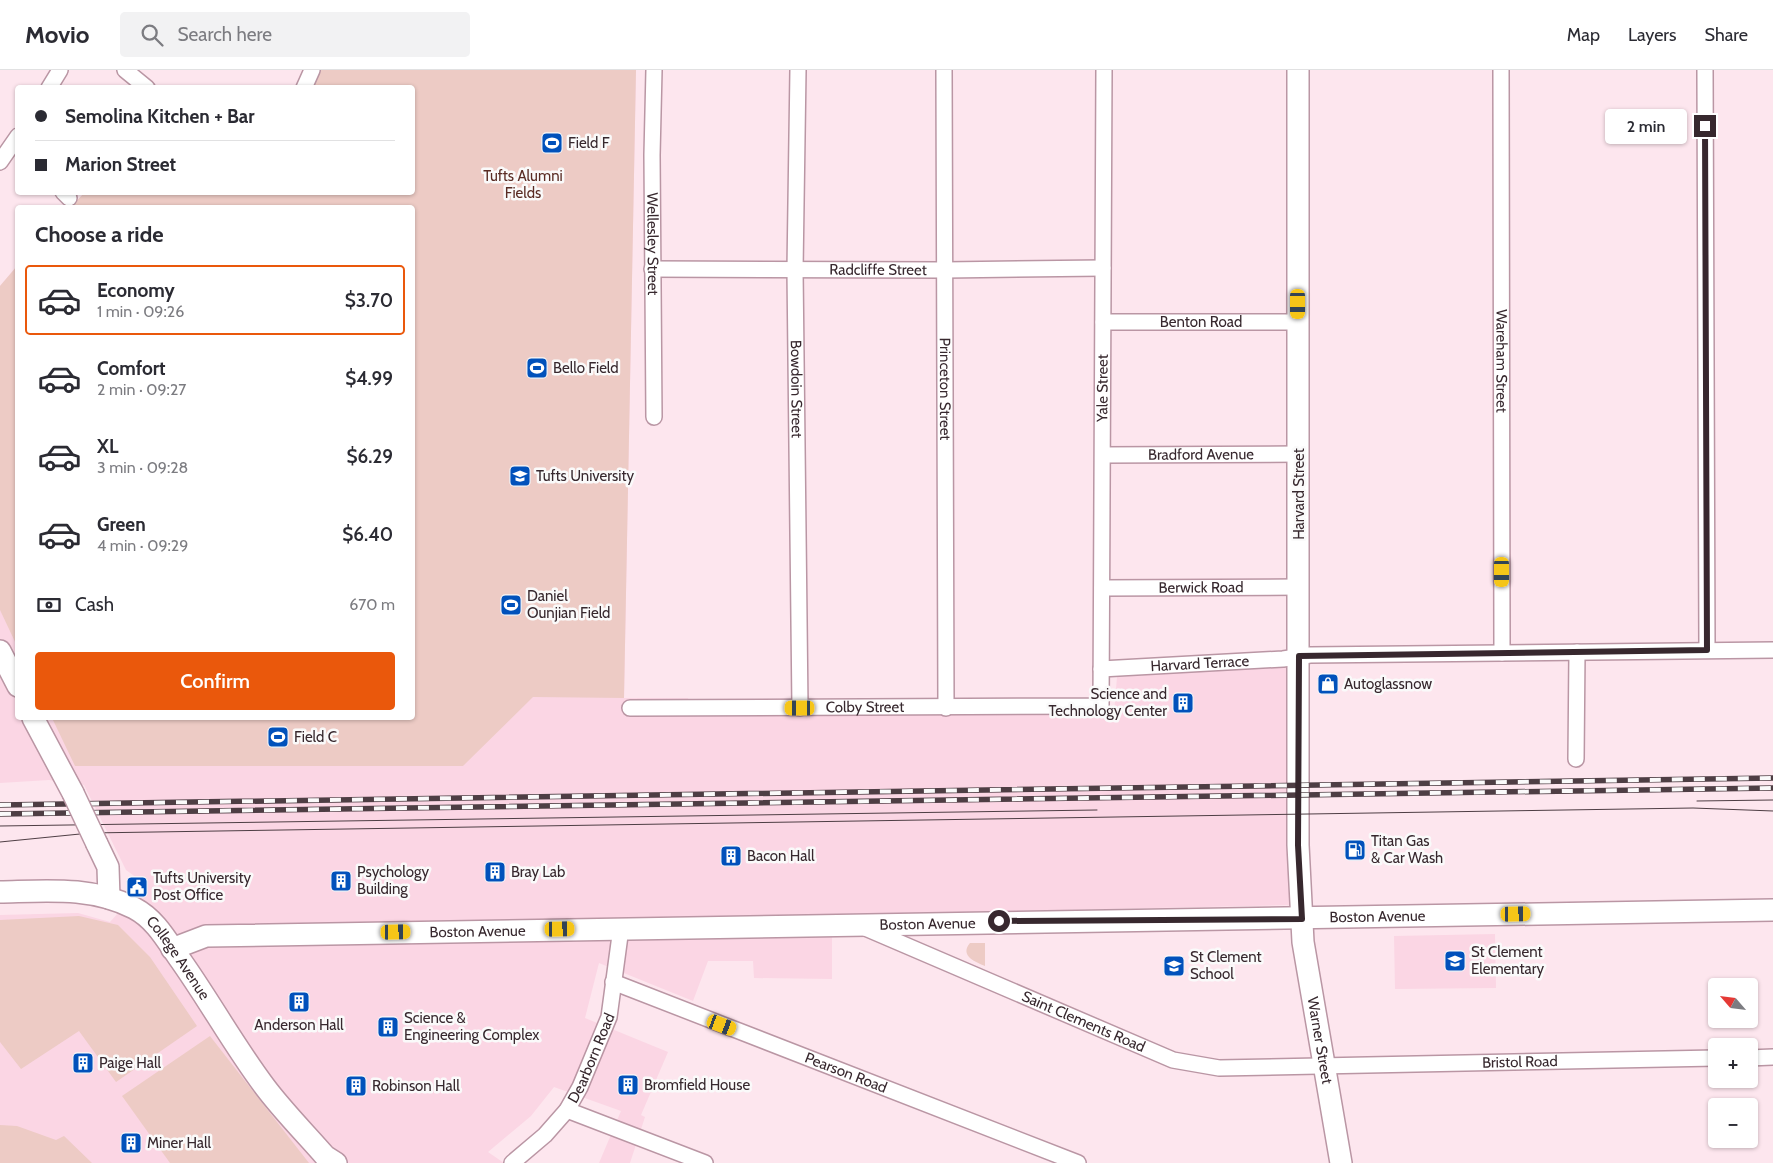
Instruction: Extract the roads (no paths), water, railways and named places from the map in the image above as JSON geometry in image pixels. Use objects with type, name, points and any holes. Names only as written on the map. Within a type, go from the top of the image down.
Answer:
[{"type":"street","points":[[51,85],[60,70]]},
{"type":"street","points":[[125,70],[143,85]]},
{"type":"street","points":[[305,85],[312,70]]},
{"type":"street","name":"Wellesley Street","points":[[654,70],[652,268],[654,417]]},
{"type":"street","name":"Bowdoin Street","points":[[798,70],[795,270],[800,708]]},
{"type":"street","name":"Princeton Street","points":[[944,70],[946,708]]},
{"type":"street","name":"Yale Street","points":[[1101,706],[1104,70]]},
{"type":"street","name":"Harvard Street","points":[[1298,70],[1300,587],[1298,845],[1302,919]]},
{"type":"street","name":"Wareham Street","points":[[1502,70],[1502,653]]},
{"type":"street","points":[[1705,70],[1707,650]]},
{"type":"street","points":[[0,162],[15,144]]},
{"type":"street","name":"Radcliffe Street","points":[[652,268],[795,270],[1104,268]]},
{"type":"street","name":"Benton Road","points":[[1103,322],[1298,322]]},
{"type":"street","name":"Bradford Avenue","points":[[1103,455],[1299,454]]},
{"type":"street","name":"Berwick Road","points":[[1102,588],[1300,587]]},
{"type":"street","name":"Harvard Terrace","points":[[1101,669],[1299,656],[1773,650]]},
{"type":"street","points":[[0,651],[15,680]]},
{"type":"street","points":[[1576,759],[1577,652]]},
{"type":"street","name":"Colby Street","points":[[630,708],[1101,706]]},
{"type":"street","points":[[0,892],[71,890],[94,893],[109,898],[108,867],[73,793],[34,720]]},
{"type":"street","name":"College Avenue","points":[[109,898],[144,914],[160,930],[265,1087],[325,1156],[336,1163]]},
{"type":"street","name":"Boston Avenue","points":[[172,949],[206,936],[1773,910]]},
{"type":"street","name":"Warner Street","points":[[1302,919],[1303,942],[1341,1163]]},
{"type":"street","name":"Saint Clements Road","points":[[855,924],[1173,1060],[1219,1068],[1324,1068]]},
{"type":"street","name":"Dearborn Road","points":[[512,1163],[545,1135],[567,1110],[580,1087],[609,1017],[621,928]]},
{"type":"street","name":"Pearson Road","points":[[613,982],[1078,1163]]},
{"type":"street","points":[[1758,1058],[1773,1057]]},
{"type":"street","name":"Bristol Road","points":[[1324,1068],[1708,1058]]},
{"type":"street","points":[[567,1110],[705,1163]]},
{"type":"tram line","points":[[1697,801],[1773,800]]},
{"type":"tram line","points":[[0,842],[90,833],[1693,808],[1773,811]]},
{"type":"tram line","points":[[0,826],[1097,810]]},
{"type":"railway","points":[[0,805],[1773,778]]},
{"type":"railway","points":[[0,814],[1773,788]]},
{"type":"place","name":"Field F","points":[[552,143]]},
{"type":"place","name":"Bello Field","points":[[537,368]]},
{"type":"place","name":"Tufts University","points":[[520,476]]},
{"type":"place","name":"Daniel Ounjian Field","points":[[511,605]]},
{"type":"place","name":"Autoglassnow","points":[[1328,684]]},
{"type":"place","name":"Science and Technology Center","points":[[1183,703]]},
{"type":"place","name":"Field C","points":[[278,737]]},
{"type":"place","name":"Titan Gas & Car Wash","points":[[1355,850]]},
{"type":"place","name":"Bacon Hall","points":[[731,856]]},
{"type":"place","name":"Bray Lab","points":[[495,872]]},
{"type":"place","name":"Psychology Building","points":[[341,881]]},
{"type":"place","name":"Tufts University Post Office","points":[[137,887]]},
{"type":"place","name":"St Clement Elementary","points":[[1455,961]]},
{"type":"place","name":"St Clement School","points":[[1174,966]]},
{"type":"place","name":"Anderson Hall","points":[[299,1002]]},
{"type":"place","name":"Science & Engineering Complex","points":[[388,1027]]},
{"type":"place","name":"Paige Hall","points":[[83,1063]]},
{"type":"place","name":"Bromfield House","points":[[628,1085]]},
{"type":"place","name":"Robinson Hall","points":[[356,1086]]},
{"type":"place","name":"Miner Hall","points":[[131,1143]]},
{"type":"park label","name":"Tufts Alumni Fields","points":[[523,184]]}]
